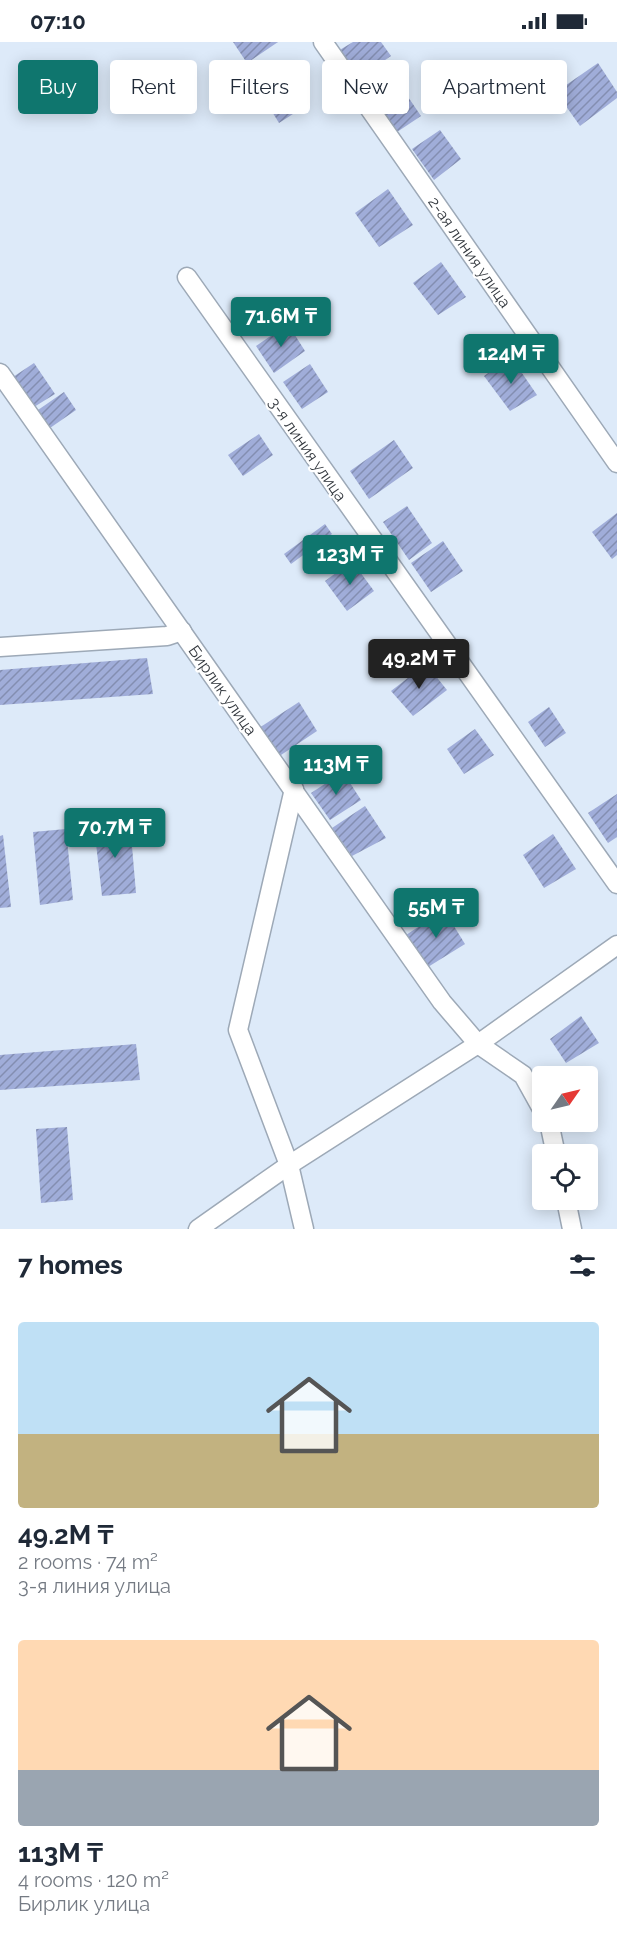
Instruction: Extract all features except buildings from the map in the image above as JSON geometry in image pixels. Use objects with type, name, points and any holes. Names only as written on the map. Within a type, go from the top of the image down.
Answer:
[{"type":"street","name":"2-ая линия улица","points":[[323,42],[617,463]]},
{"type":"street","name":"3-я линия улица","points":[[187,277],[617,884]]},
{"type":"street","name":"Бирлик улица","points":[[0,373],[442,1002],[478,1044],[523,1076],[532,1092]]},
{"type":"street","points":[[0,647],[167,636],[182,631]]},
{"type":"street","points":[[294,789],[238,1030],[289,1165],[304,1229]]},
{"type":"street","points":[[198,1229],[289,1165],[478,1044],[617,945]]},
{"type":"street","points":[[568,1210],[572,1229]]}]
